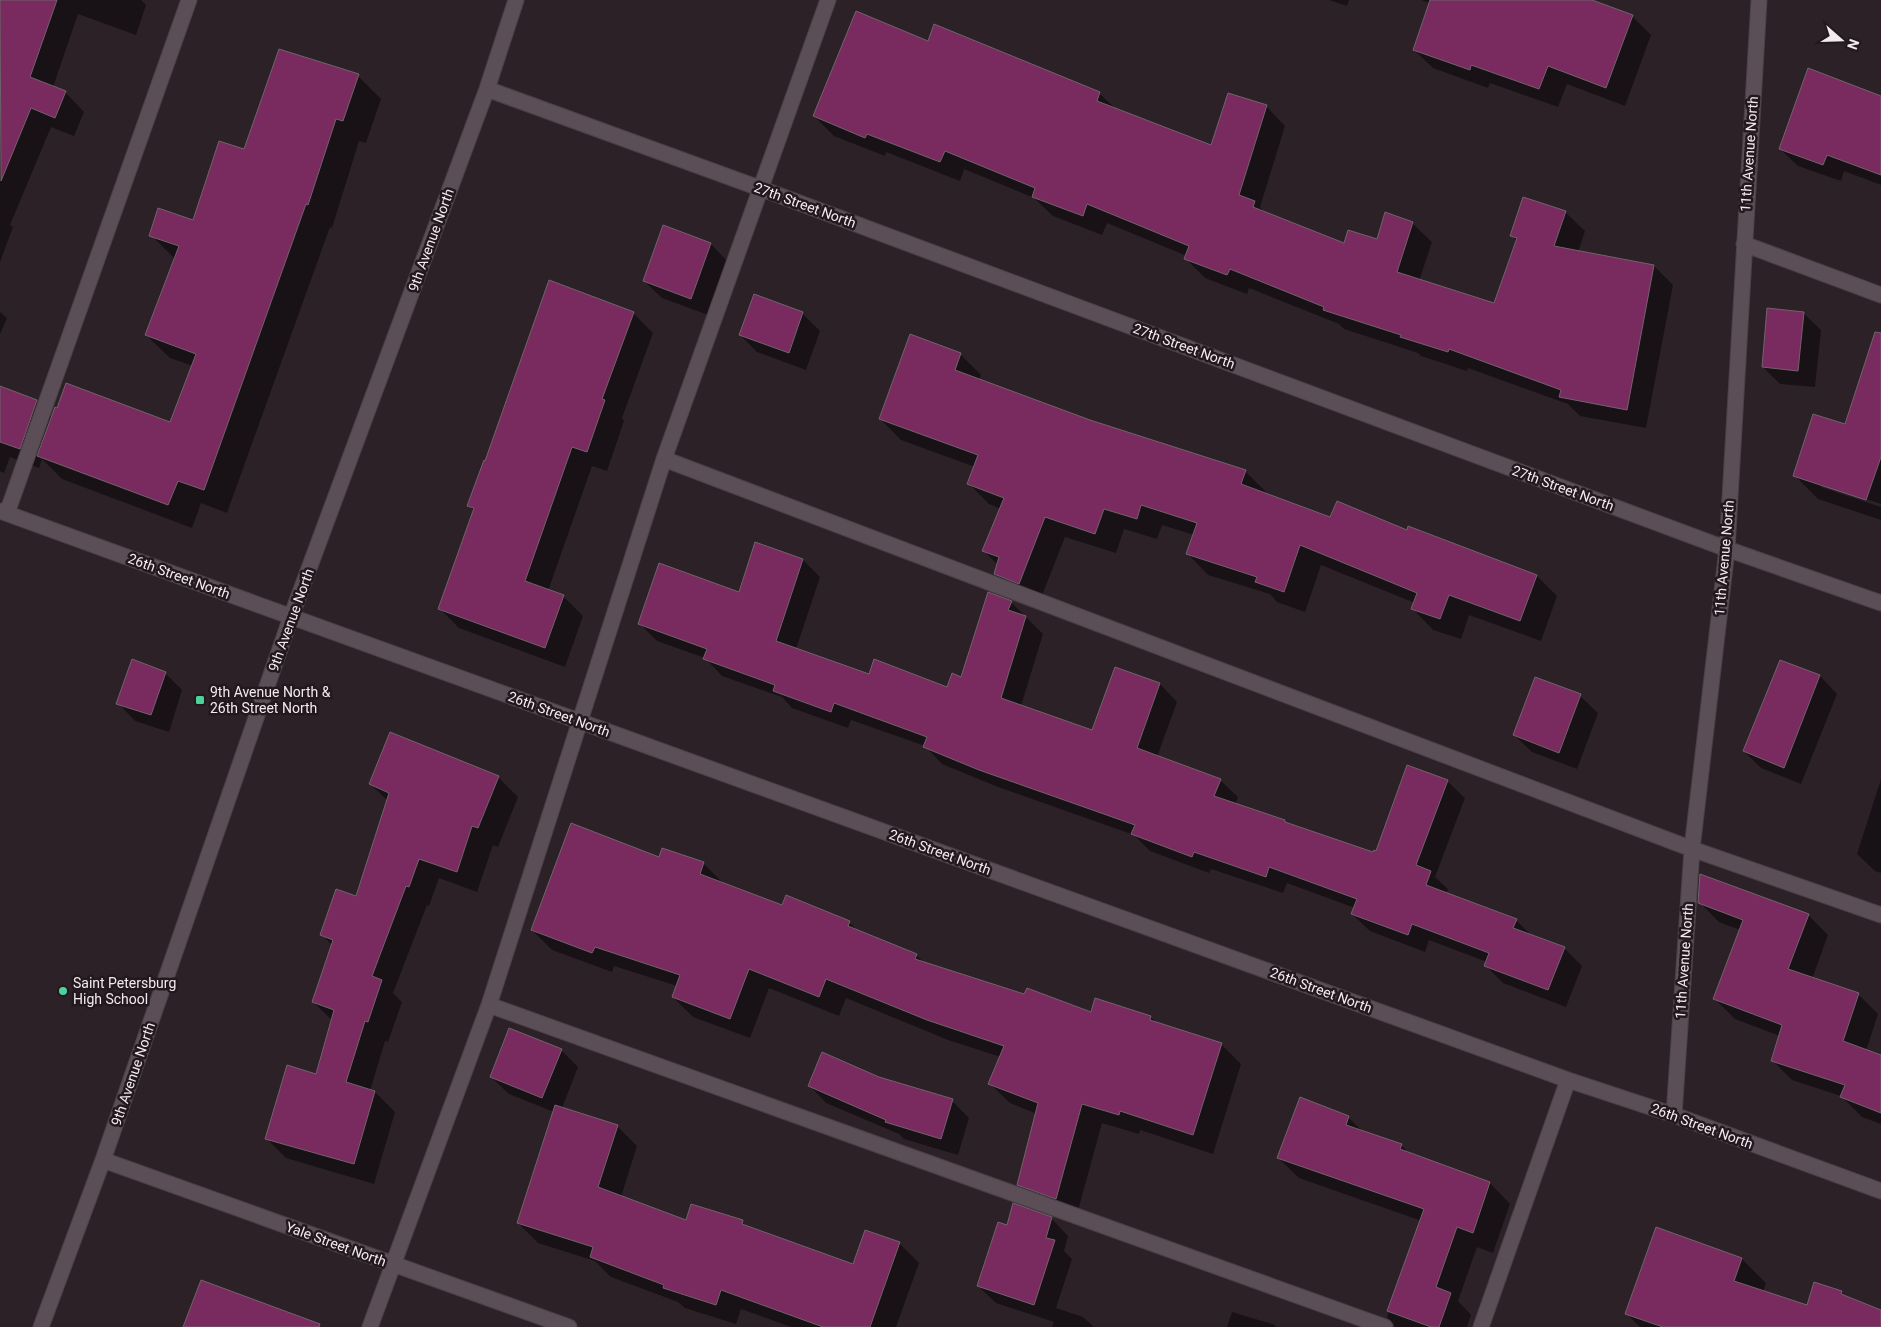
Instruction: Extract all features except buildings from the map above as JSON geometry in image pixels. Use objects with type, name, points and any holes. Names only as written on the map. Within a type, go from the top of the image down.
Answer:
[{"type":"street","points":[[4,512],[189,0]]},
{"type":"street","name":"9th Avenue North","points":[[41,1327],[103,1160],[291,617],[487,89],[516,0]]},
{"type":"street","points":[[370,1327],[489,1005],[664,459],[828,0]]},
{"type":"street","name":"11th Avenue North","points":[[1674,1115],[1692,849],[1727,549],[1759,0]]},
{"type":"street","name":"27th Street North","points":[[487,89],[762,189],[1727,549],[1881,603]]},
{"type":"street","points":[[1744,244],[1881,295]]},
{"type":"street","points":[[664,459],[1692,849],[1881,915]]},
{"type":"street","name":"26th Street North","points":[[4,512],[1568,1080],[1674,1115],[1881,1191]]},
{"type":"street","points":[[489,1005],[1384,1327]]},
{"type":"street","points":[[1481,1327],[1568,1080]]},
{"type":"street","name":"Yale Street North","points":[[103,1160],[569,1327]]},
{"type":"place","name":"9th Avenue North & 26th Street North","points":[[200,700]]},
{"type":"place","name":"Saint Petersburg High School","points":[[63,991]]}]
